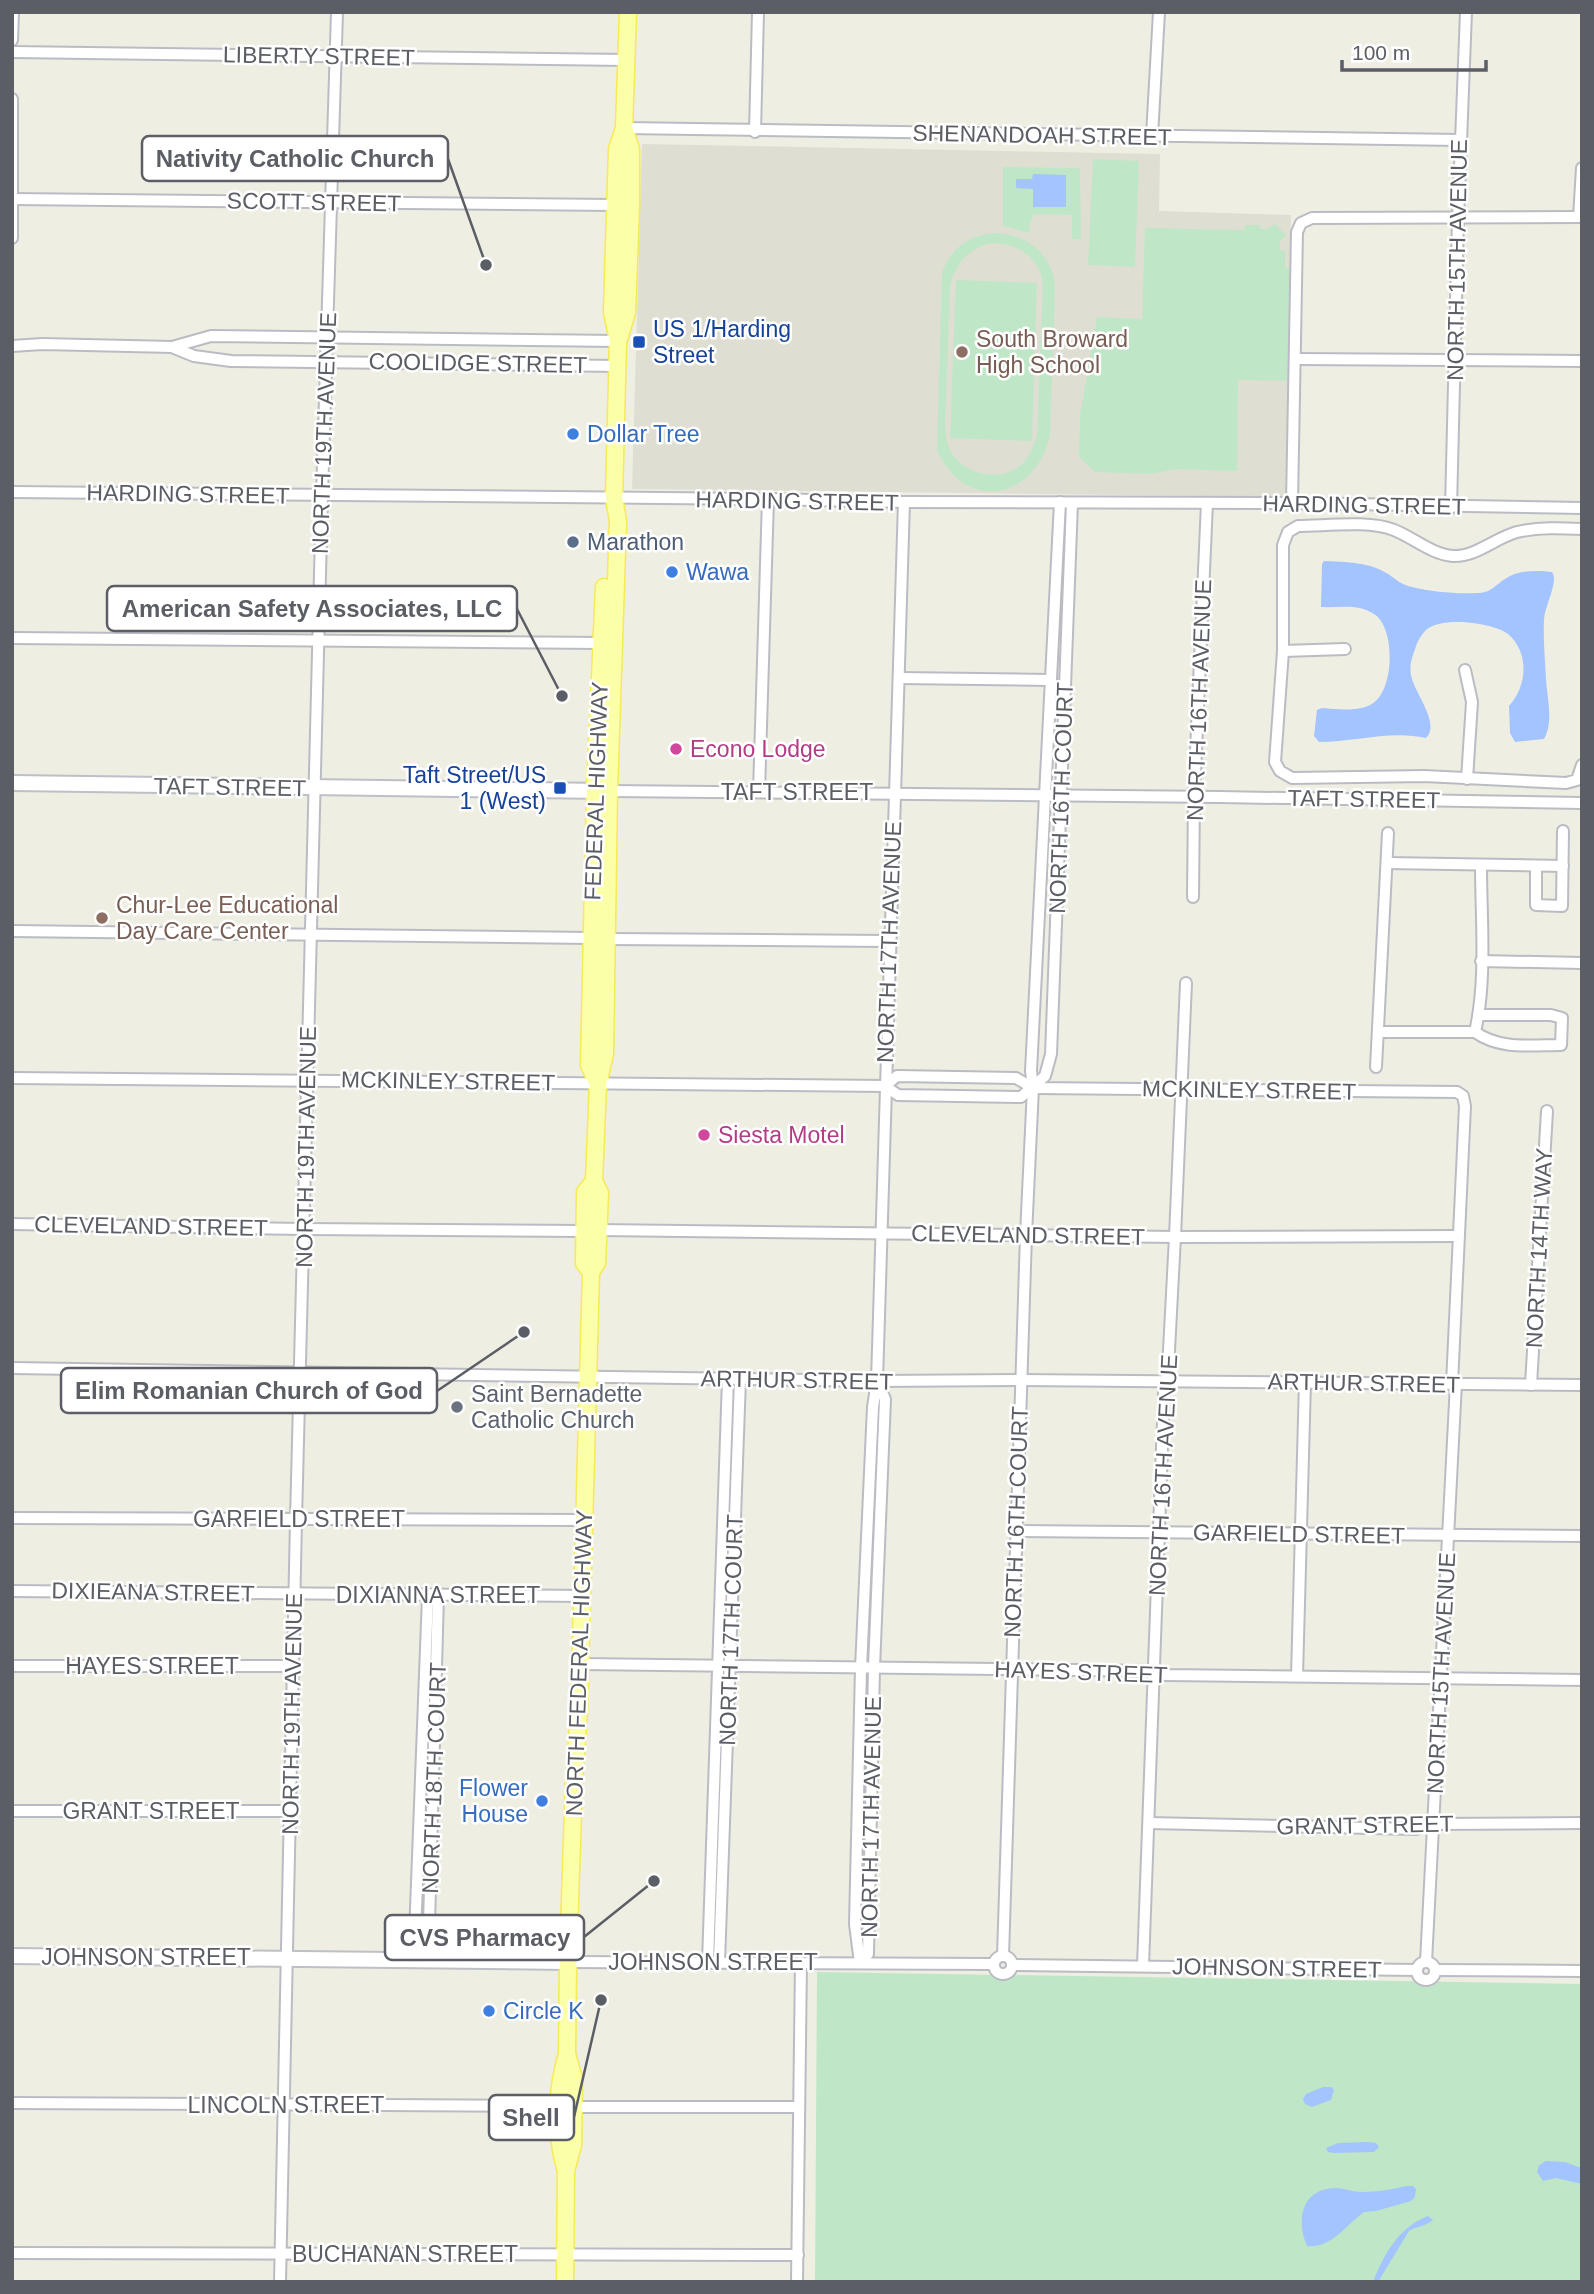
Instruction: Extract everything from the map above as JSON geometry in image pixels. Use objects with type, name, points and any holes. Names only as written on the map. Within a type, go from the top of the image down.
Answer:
[{"type":"main road","name":"FEDERAL HIGHWAY","points":[[602,791],[618,521],[614,498],[618,341],[612,312],[617,149],[624,128],[628,12]]},
{"type":"main road","name":"FEDERAL HIGHWAY","points":[[618,341],[627,312],[629,281],[631,149],[624,128]]},
{"type":"main road","name":"FEDERAL HIGHWAY","points":[[591,1272],[584,1263],[592,1231],[585,1192],[594,1181],[598,1084],[589,1065],[599,939],[602,643],[607,522],[614,498]]},
{"type":"main road","name":"NORTH FEDERAL HIGHWAY","points":[[565,2282],[566,2171],[573,2145],[566,2106],[574,2079],[568,2054],[568,1962],[581,1664],[591,1272]]},
{"type":"street","points":[[12,40],[13,12]]},
{"type":"street","name":"NORTH 19TH AVENUE","points":[[280,2282],[294,1594],[337,12]]},
{"type":"street","points":[[755,132],[758,12]]},
{"type":"street","points":[[1152,135],[1159,12]]},
{"type":"street","name":"NORTH 15TH AVENUE","points":[[1451,508],[1460,140],[1466,12]]},
{"type":"street","name":"LIBERTY STREET","points":[[12,52],[627,60]]},
{"type":"street","points":[[12,99],[12,239]]},
{"type":"street","name":"SHENANDOAH STREET","points":[[624,128],[755,132],[1460,140]]},
{"type":"street","points":[[1292,503],[1297,232],[1301,223],[1312,218],[1581,217],[1582,168]]},
{"type":"street","name":"SCOTT STREET","points":[[12,199],[615,205]]},
{"type":"street","name":"COOLIDGE STREET","points":[[12,346],[173,346],[211,336],[618,341]]},
{"type":"street","points":[[549,340],[550,364]]},
{"type":"street","name":"COOLIDGE STREET","points":[[173,346],[194,356],[210,359],[617,366]]},
{"type":"street","points":[[1296,359],[1582,361]]},
{"type":"street","name":"HARDING STREET","points":[[12,492],[1582,508]]},
{"type":"street","points":[[759,792],[768,499]]},
{"type":"street","name":"NORTH 17TH AVENUE","points":[[860,1963],[855,1924],[861,1668],[873,1407],[877,1381],[904,502]]},
{"type":"street","name":"NORTH 16TH COURT","points":[[1003,1956],[1026,1235],[1034,1088],[1031,1071],[1060,502]]},
{"type":"street","name":"NORTH 16TH COURT","points":[[1034,1088],[1045,1076],[1049,1064],[1072,503]]},
{"type":"street","name":"NORTH 16TH AVENUE","points":[[1193,897],[1194,796],[1206,503]]},
{"type":"street","points":[[1582,529],[1520,531],[1499,538],[1464,556],[1440,553],[1393,529],[1369,526],[1298,526],[1288,532],[1283,545],[1283,651],[1275,762],[1280,771],[1292,778],[1424,776],[1566,783],[1577,780],[1582,765]]},
{"type":"street","points":[[12,638],[602,643]]},
{"type":"street","points":[[1283,651],[1345,649]]},
{"type":"street","points":[[1465,670],[1472,702],[1467,779]]},
{"type":"street","points":[[899,678],[1051,680]]},
{"type":"street","name":"TAFT STREET","points":[[12,783],[316,789],[1194,796],[1582,803]]},
{"type":"street","points":[[1536,866],[1536,905],[1562,906],[1563,831]]},
{"type":"street","points":[[1376,1067],[1388,833]]},
{"type":"street","points":[[1387,863],[1563,866]]},
{"type":"street","points":[[1475,1032],[1479,1015],[1481,961],[1481,866]]},
{"type":"street","points":[[12,931],[889,941]]},
{"type":"street","points":[[1481,961],[1582,963]]},
{"type":"street","name":"NORTH 16TH AVENUE","points":[[1143,1966],[1165,1381],[1168,1369],[1175,1237],[1186,983]]},
{"type":"street","points":[[1378,1032],[1475,1032],[1500,1045],[1561,1045],[1562,1018],[1551,1015],[1479,1015]]},
{"type":"street","points":[[1049,1064],[1054,1077],[1063,1088]]},
{"type":"street","name":"MCKINLEY STREET","points":[[885,1086],[897,1076],[1017,1078],[1034,1088],[1457,1092],[1463,1096]]},
{"type":"street","name":"MCKINLEY STREET","points":[[12,1078],[885,1086],[898,1095],[1021,1097],[1034,1088]]},
{"type":"street","name":"NORTH 15TH AVENUE","points":[[1422,1966],[1433,1824],[1449,1535],[1458,1236],[1465,1106],[1463,1096]]},
{"type":"street","name":"NORTH 14TH WAY","points":[[1531,1385],[1547,1111]]},
{"type":"street","name":"CLEVELAND STREET","points":[[12,1224],[1175,1237],[1458,1236]]},
{"type":"street","name":"ARTHUR STREET","points":[[12,1368],[877,1381],[1582,1385]]},
{"type":"street","name":"NORTH 17TH COURT","points":[[713,1962],[734,1379]]},
{"type":"street","name":"NORTH 17TH AVENUE","points":[[860,1963],[868,1954],[874,1668],[885,1399],[877,1381]]},
{"type":"street","points":[[1297,1676],[1305,1382]]},
{"type":"street","name":"GARFIELD STREET","points":[[12,1518],[585,1520]]},
{"type":"street","name":"GARFIELD STREET","points":[[1016,1531],[1582,1536]]},
{"type":"street","name":"DIXIEANA STREET","points":[[12,1591],[294,1594]]},
{"type":"street","name":"DIXIANNA STREET","points":[[294,1594],[582,1596]]},
{"type":"street","name":"NORTH 18TH COURT","points":[[421,1961],[433,1595]]},
{"type":"street","name":"HAYES STREET","points":[[581,1664],[1156,1671],[1166,1675],[1582,1680]]},
{"type":"street","name":"HAYES STREET","points":[[12,1666],[293,1667]]},
{"type":"street","name":"GRANT STREET","points":[[12,1811],[289,1811]]},
{"type":"street","name":"GRANT STREET","points":[[1149,1823],[1416,1829],[1433,1824],[1582,1823]]},
{"type":"street","name":"JOHNSON STREET","points":[[12,1956],[993,1964]]},
{"type":"street","points":[[1003,1956],[1009,1958],[1012,1965],[1008,1972],[1002,1974],[995,1970],[993,1964],[998,1957],[1003,1956]]},
{"type":"street","points":[[797,2282],[801,1962]]},
{"type":"street","name":"JOHNSON STREET","points":[[1012,1965],[1422,1966]]},
{"type":"street","points":[[1433,1965],[1436,1970],[1434,1976],[1427,1980],[1419,1977],[1422,1966],[1433,1965]]},
{"type":"street","points":[[1436,1970],[1582,1971]]},
{"type":"street","name":"LINCOLN STREET","points":[[12,2104],[799,2107]]},
{"type":"street","name":"BUCHANAN STREET","points":[[12,2253],[798,2255]]},
{"type":"shaded area","name":"South Broward High School","points":[[642,144],[1160,154],[1159,211],[1291,215],[1286,497],[632,489]]},
{"type":"green space","points":[[1093,159],[1139,161],[1135,267],[1088,265]]},
{"type":"green space","points":[[1003,167],[1080,168],[1081,239],[1072,239],[1072,215],[1033,214],[1029,233],[1003,226]]},
{"type":"green space","points":[[1275,224],[1286,235],[1280,241],[1280,250],[1285,251],[1285,268],[1290,268],[1290,381],[1238,380],[1237,471],[1177,469],[1151,474],[1095,472],[1079,457],[1080,415],[1097,317],[1142,319],[1145,228],[1244,230],[1245,225],[1259,225],[1260,229],[1267,229]]},
{"type":"green space","points":[[997,233],[1019,238],[1037,249],[1049,265],[1055,287],[1050,436],[1042,458],[1029,475],[1014,486],[998,491],[980,490],[964,483],[949,470],[937,450],[942,273],[956,249],[971,239]],"holes":[[[987,244],[1016,248],[1032,259],[1041,275],[1043,286],[1037,436],[1022,464],[1013,470],[994,475],[974,471],[957,460],[948,445],[945,425],[952,278],[967,255]]]},
{"type":"green space","points":[[956,280],[1037,283],[1032,441],[950,438]]},
{"type":"green space","points":[[817,1972],[1582,1984],[1582,2282],[815,2282]]},
{"type":"water","points":[[1033,174],[1066,175],[1066,207],[1033,207],[1033,189],[1016,188],[1016,179],[1032,179]]},
{"type":"water","points":[[1324,561],[1366,565],[1381,570],[1408,586],[1452,593],[1486,592],[1521,572],[1552,572],[1553,587],[1544,619],[1549,725],[1544,739],[1515,742],[1510,733],[1509,706],[1520,689],[1524,670],[1520,650],[1515,642],[1508,634],[1491,626],[1454,622],[1426,630],[1418,641],[1411,662],[1413,682],[1429,716],[1430,732],[1426,738],[1399,735],[1319,742],[1314,736],[1317,710],[1353,709],[1370,705],[1384,688],[1390,660],[1386,632],[1374,614],[1355,607],[1321,607]]},
{"type":"water","points":[[1323,2087],[1331,2087],[1334,2090],[1331,2100],[1312,2107],[1305,2104],[1303,2099],[1306,2094]]},
{"type":"water","points":[[1338,2143],[1376,2143],[1379,2147],[1374,2152],[1334,2153],[1328,2152],[1326,2148]]},
{"type":"water","points":[[1546,2161],[1565,2162],[1581,2168],[1582,2184],[1556,2178],[1543,2181],[1537,2172],[1539,2165]]},
{"type":"water","points":[[1407,2186],[1416,2189],[1415,2197],[1411,2201],[1364,2212],[1331,2240],[1316,2246],[1307,2246],[1302,2216],[1308,2200],[1315,2194],[1335,2188],[1368,2192]]},
{"type":"water","points":[[1428,2216],[1433,2220],[1409,2231],[1378,2282],[1373,2282],[1382,2261],[1401,2234]]},
{"type":"place","name":"Nativity Catholic Church","points":[[486,265]]},
{"type":"place","name":"US 1/Harding Street","points":[[639,342]]},
{"type":"place","name":"South Broward High School","points":[[962,352]]},
{"type":"place","name":"Dollar Tree","points":[[573,434]]},
{"type":"place","name":"Marathon","points":[[573,542]]},
{"type":"place","name":"Wawa","points":[[672,572]]},
{"type":"place","name":"American Safety Associates, LLC","points":[[562,696]]},
{"type":"place","name":"Econo Lodge","points":[[676,749]]},
{"type":"place","name":"Taft Street/US 1 (West)","points":[[560,788]]},
{"type":"place","name":"Chur-Lee Educational Day Care Center","points":[[102,918]]},
{"type":"place","name":"Siesta Motel","points":[[704,1135]]},
{"type":"place","name":"Elim Romanian Church of God","points":[[524,1332]]},
{"type":"place","name":"Saint Bernadette Catholic Church","points":[[457,1407]]},
{"type":"place","name":"Flower House","points":[[542,1801]]},
{"type":"place","name":"CVS Pharmacy","points":[[654,1881]]},
{"type":"place","name":"Shell","points":[[601,2000]]},
{"type":"place","name":"Circle K","points":[[489,2011]]}]
